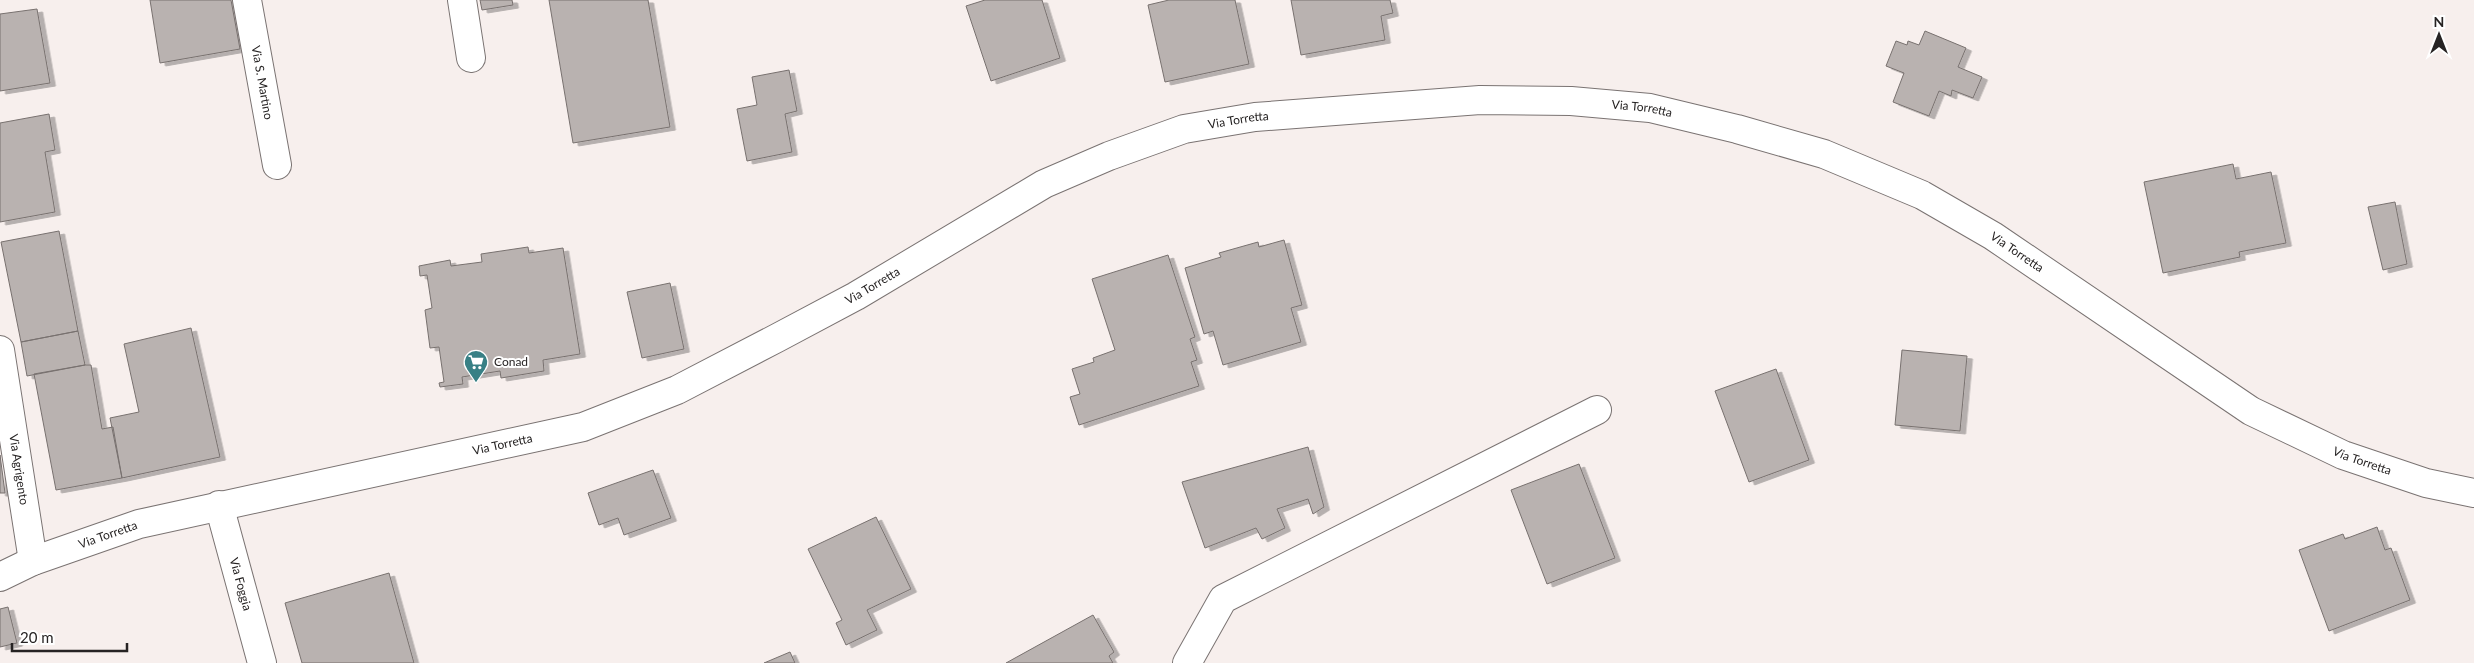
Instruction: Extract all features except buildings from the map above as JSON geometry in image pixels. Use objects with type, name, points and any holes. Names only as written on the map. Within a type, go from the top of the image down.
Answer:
[{"type":"street","name":"Via S. Martino","points":[[247,0],[277,165]]},
{"type":"street","points":[[462,0],[470,58]]},
{"type":"street","name":"Via Torretta","points":[[0,577],[33,561],[139,524],[583,427],[677,390],[777,338],[856,296],[1044,184],[1109,156],[1184,129],[1255,117],[1480,100],[1572,101],[1650,108],[1737,129],[1824,154],[1922,195],[1993,236],[2251,411],[2343,455],[2426,483],[2474,493]]},
{"type":"street","name":"Via Agrigento","points":[[0,350],[33,561]]},
{"type":"street","points":[[1187,663],[1222,599],[1597,410]]},
{"type":"street","name":"Via Foggia","points":[[219,505],[262,663]]},
{"type":"place","name":"Conad","points":[[476,383]]}]
